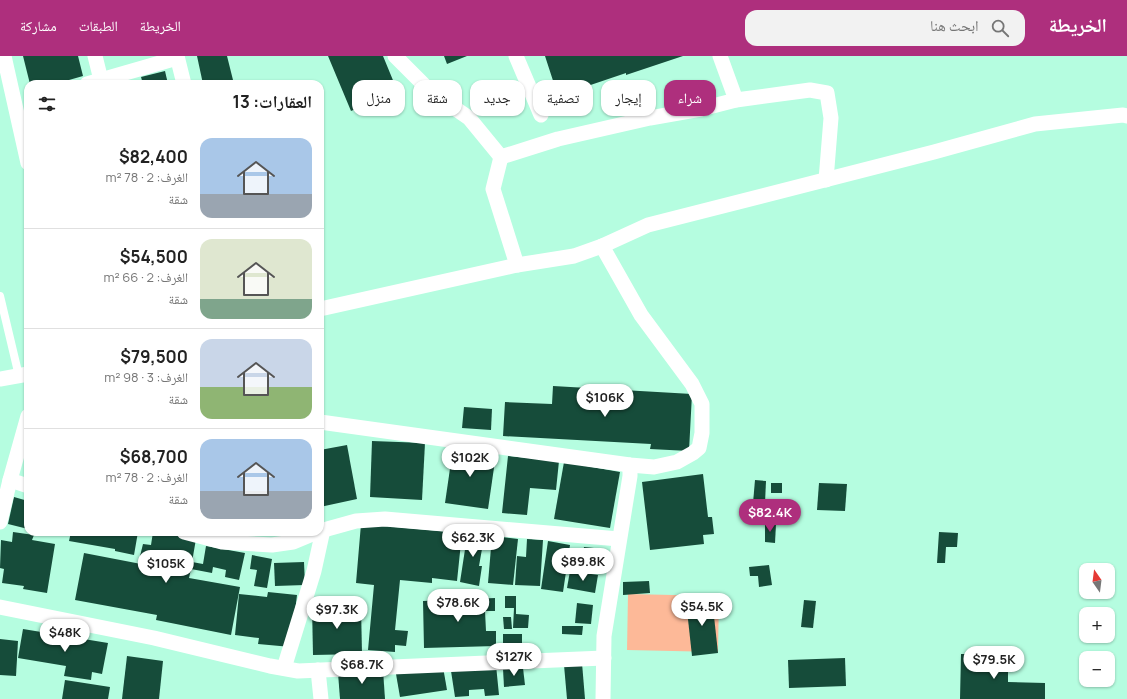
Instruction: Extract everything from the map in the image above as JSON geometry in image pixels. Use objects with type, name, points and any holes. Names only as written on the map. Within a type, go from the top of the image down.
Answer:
[{"type":"street","points":[[4,56],[22,103],[24,123]]},
{"type":"street","points":[[95,56],[97,80]]},
{"type":"street","points":[[395,56],[430,92],[469,118],[501,156]]},
{"type":"street","points":[[516,56],[533,96]]},
{"type":"street","points":[[720,56],[736,100]]},
{"type":"street","points":[[106,80],[177,57],[183,80]]},
{"type":"street","points":[[501,156],[558,139],[650,118],[701,109],[736,100],[810,90],[827,93],[831,118],[826,180]]},
{"type":"street","points":[[324,308],[517,265],[574,256],[602,246],[648,225],[934,152],[1035,124],[1123,115],[1127,116]]},
{"type":"street","points":[[501,156],[493,189],[517,265]]},
{"type":"street","points":[[324,423],[630,465],[654,466],[677,462],[693,453],[699,448],[702,433],[702,404],[692,384],[641,315],[602,246]]},
{"type":"street","points":[[0,380],[23,375]]},
{"type":"street","points":[[0,522],[24,430]]},
{"type":"street","points":[[603,699],[604,636],[630,476],[630,465]]},
{"type":"street","points":[[10,480],[24,485]]},
{"type":"street","points":[[324,530],[356,521],[386,519],[620,539]]},
{"type":"street","points":[[199,536],[222,542],[272,545],[294,542],[308,536]]},
{"type":"street","points":[[284,668],[314,571],[319,536]]},
{"type":"street","points":[[0,607],[154,638],[298,670],[604,658]]},
{"type":"street","points":[[318,670],[321,699]]},
{"type":"lane","points":[[0,296],[23,375]]},
{"type":"shaded area","points":[[628,594],[719,596],[718,652],[627,650]]},
{"type":"building","points":[[23,56],[78,56],[83,76],[69,80],[29,80]]},
{"type":"building","points":[[197,56],[227,56],[233,80],[202,80]]},
{"type":"building","points":[[328,56],[383,56],[393,80],[352,80],[351,111]]},
{"type":"building","points":[[444,56],[467,56],[447,64]]},
{"type":"building","points":[[545,56],[683,56],[626,75],[626,73],[601,80],[601,81],[593,84],[593,80],[553,80]]},
{"type":"building","points":[[165,71],[167,80],[142,80],[141,77]]},
{"type":"building","points":[[553,386],[692,394],[689,451],[650,449],[651,444],[503,436],[505,402],[552,404]]},
{"type":"building","points":[[464,407],[492,409],[491,430],[462,428]]},
{"type":"building","points":[[372,441],[425,443],[422,500],[370,497]]},
{"type":"building","points":[[347,445],[357,499],[324,506],[324,449]]},
{"type":"building","points":[[453,448],[496,454],[488,509],[445,503]]},
{"type":"building","points":[[508,456],[559,461],[556,490],[530,488],[527,515],[502,513]]},
{"type":"building","points":[[564,462],[620,472],[610,528],[554,519]]},
{"type":"building","points":[[703,474],[708,517],[712,517],[714,534],[703,535],[704,544],[650,550],[642,482]]},
{"type":"building","points":[[755,480],[766,481],[765,503],[753,503]]},
{"type":"building","points":[[771,483],[782,483],[782,493],[771,493]]},
{"type":"building","points":[[819,483],[847,484],[845,511],[817,510]]},
{"type":"building","points":[[14,497],[24,500],[24,528],[8,524]]},
{"type":"building","points":[[765,523],[776,524],[775,543],[765,542]]},
{"type":"building","points":[[361,524],[462,533],[457,581],[432,578],[432,583],[400,580],[395,630],[408,631],[406,646],[395,645],[395,652],[368,650],[374,585],[356,583]]},
{"type":"building","points":[[468,530],[485,532],[479,566],[482,566],[479,586],[460,582]]},
{"type":"building","points":[[13,532],[24,534],[24,536],[34,536],[32,540],[55,544],[47,593],[23,589],[24,586],[2,583],[4,569],[0,568],[1,540],[12,542]]},
{"type":"building","points":[[939,532],[958,533],[957,547],[946,547],[945,563],[937,563]]},
{"type":"building","points":[[70,536],[137,536],[134,555],[115,551],[115,549],[69,541]]},
{"type":"building","points":[[152,536],[178,536],[196,539],[192,562],[203,564],[206,546],[245,553],[239,580],[225,577],[226,570],[213,567],[212,573],[191,569],[189,578],[240,587],[231,635],[156,620],[157,615],[75,600],[84,553],[167,569],[169,561],[140,556],[143,544],[151,545]]},
{"type":"building","points":[[492,536],[518,539],[513,585],[488,583]]},
{"type":"building","points":[[527,539],[543,540],[540,586],[515,585],[517,556],[526,557]]},
{"type":"building","points":[[548,541],[570,545],[563,592],[541,589]]},
{"type":"building","points":[[584,547],[604,549],[601,569],[581,566]]},
{"type":"building","points":[[252,555],[272,559],[267,588],[254,586],[257,570],[250,569]]},
{"type":"building","points":[[304,562],[305,585],[275,586],[274,563]]},
{"type":"building","points":[[769,565],[772,585],[759,587],[758,576],[750,576],[749,567]]},
{"type":"building","points":[[570,571],[598,575],[595,593],[567,588]]},
{"type":"building","points":[[649,581],[650,593],[623,595],[623,582]]},
{"type":"building","points":[[268,592],[297,595],[291,647],[258,644],[259,638],[235,635],[239,594],[267,597]]},
{"type":"building","points":[[505,596],[516,596],[516,614],[529,615],[528,628],[513,628],[514,608],[505,608]]},
{"type":"building","points":[[495,598],[495,611],[485,611],[486,631],[496,631],[496,646],[424,648],[423,601]]},
{"type":"building","points":[[712,598],[718,653],[692,656],[686,601]]},
{"type":"building","points":[[804,600],[816,601],[813,628],[801,627]]},
{"type":"building","points":[[577,603],[593,605],[591,624],[575,623]]},
{"type":"building","points":[[312,606],[361,606],[362,654],[313,655]]},
{"type":"building","points":[[503,617],[511,617],[512,629],[504,629]]},
{"type":"building","points":[[562,626],[583,626],[582,635],[562,634]]},
{"type":"building","points":[[23,629],[108,643],[102,674],[92,672],[91,680],[64,676],[66,666],[18,658]]},
{"type":"building","points":[[503,634],[522,634],[522,644],[503,645]]},
{"type":"building","points":[[0,639],[18,641],[16,676],[0,675]]},
{"type":"building","points":[[961,654],[1008,654],[1008,682],[1045,683],[1045,699],[960,699]]},
{"type":"building","points":[[127,656],[163,661],[159,699],[122,699]]},
{"type":"building","points":[[845,658],[846,686],[789,688],[788,660]]},
{"type":"building","points":[[582,663],[585,699],[567,699],[564,665]]},
{"type":"building","points":[[496,665],[499,695],[485,696],[484,689],[469,690],[469,696],[455,697],[451,671]]},
{"type":"building","points":[[443,667],[447,690],[400,697],[396,674]]},
{"type":"building","points":[[523,668],[525,685],[504,687],[503,669]]},
{"type":"building","points":[[383,670],[385,699],[340,699],[338,673]]},
{"type":"building","points":[[65,680],[110,687],[108,699],[62,699]]}]
